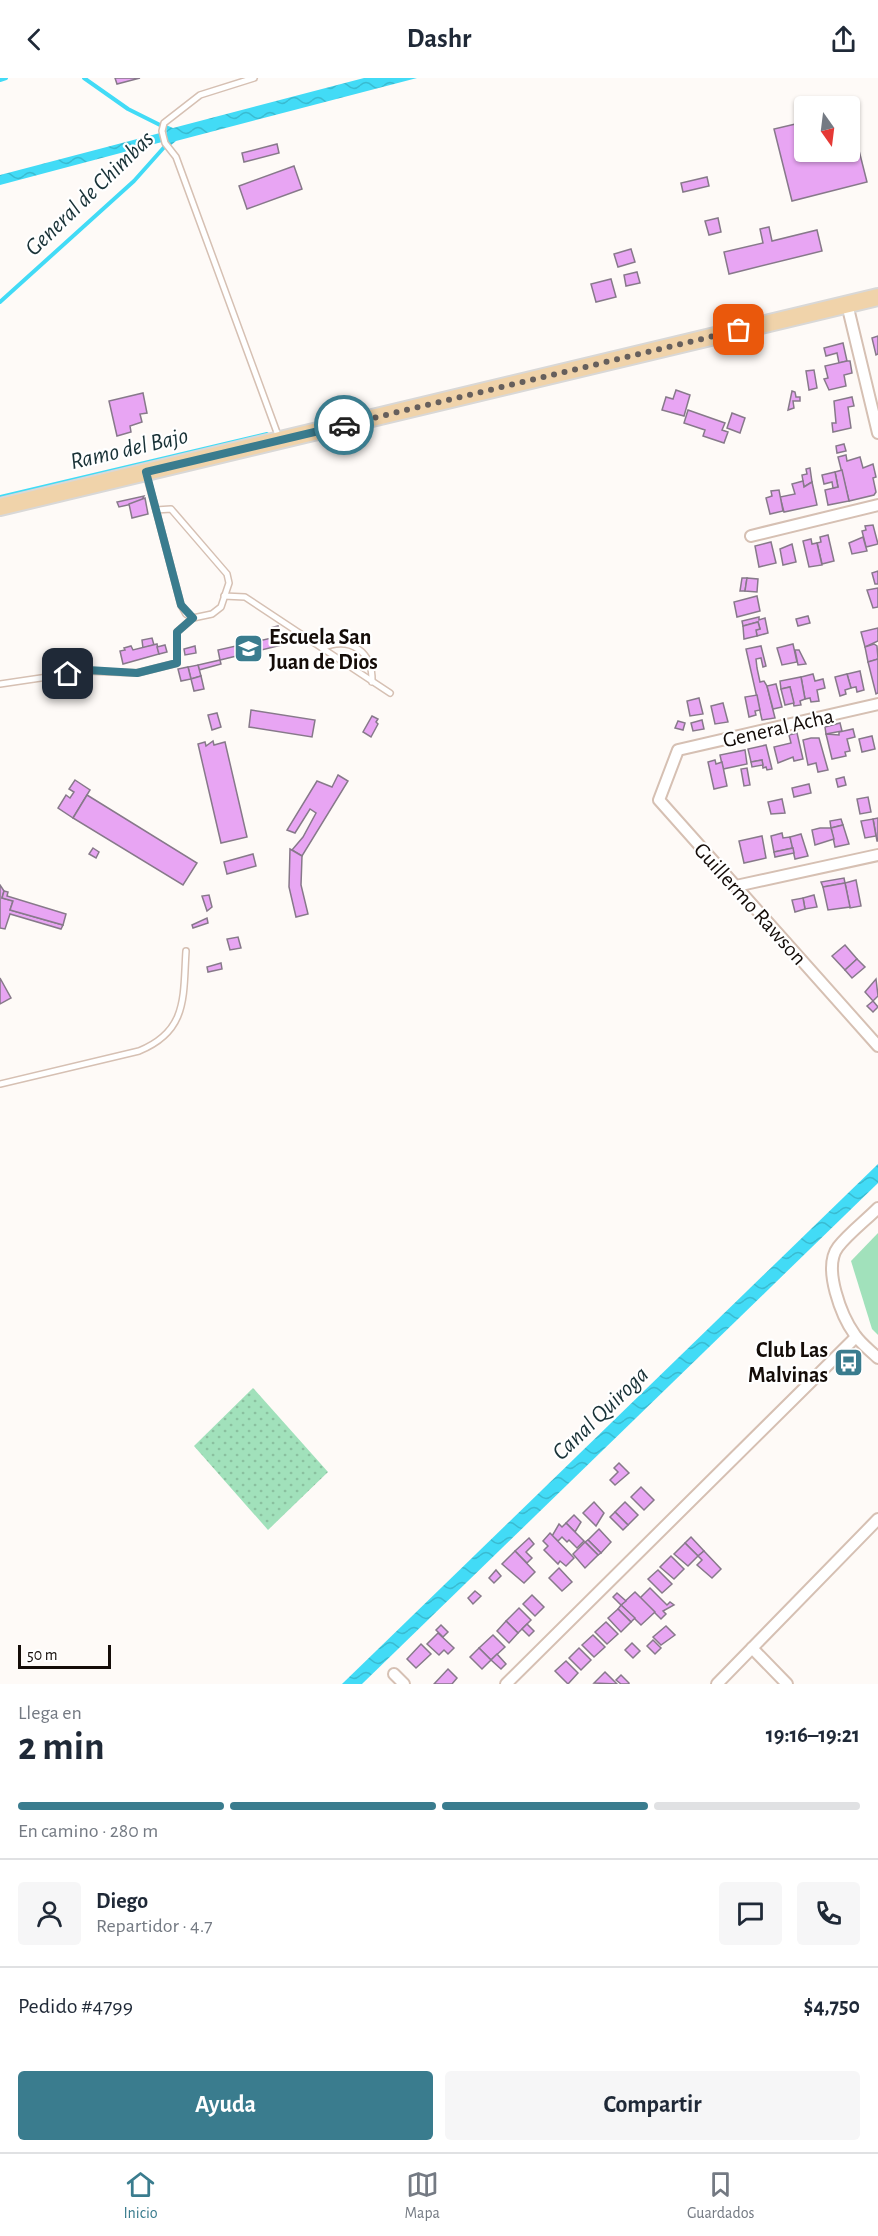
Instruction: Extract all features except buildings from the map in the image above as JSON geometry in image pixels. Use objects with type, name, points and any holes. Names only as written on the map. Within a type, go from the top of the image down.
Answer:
[{"type":"main road","points":[[0,507],[878,297]]},
{"type":"street","points":[[847,304],[878,433]]},
{"type":"street","points":[[752,536],[878,505]]},
{"type":"street","name":"General Acha","points":[[678,750],[878,704]]},
{"type":"street","name":"Guillermo Rawson","points":[[678,750],[659,800],[878,1046]]},
{"type":"street","points":[[736,886],[878,855]]},
{"type":"street","points":[[878,1208],[837,1248],[833,1278],[838,1299],[856,1337],[878,1358]]},
{"type":"street","points":[[506,1684],[856,1337]]},
{"type":"street","points":[[717,1684],[878,1519]]},
{"type":"street","points":[[752,1648],[787,1684]]},
{"type":"street","points":[[394,1674],[404,1684]]},
{"type":"lane","points":[[254,78],[200,95],[164,123],[162,131],[165,143],[176,157],[280,440]]},
{"type":"lane","points":[[146,472],[181,605],[193,618]]},
{"type":"lane","points":[[0,684],[88,670],[137,673],[177,663],[177,632],[193,618],[212,614],[221,607],[229,583],[227,574],[171,509],[156,510]]},
{"type":"lane","points":[[224,596],[245,597],[390,693]]},
{"type":"lane","points":[[322,648],[334,643],[346,643],[358,648],[370,663],[372,682]]},
{"type":"lane","points":[[0,1084],[140,1051],[156,1044],[168,1034],[183,1006],[186,951]]},
{"type":"green space","points":[[878,1233],[878,1335],[872,1329],[851,1261]]},
{"type":"green space","points":[[253,1388],[328,1472],[268,1530],[194,1446]]},
{"type":"water","points":[[364,78],[417,78],[176,141],[170,146],[167,142],[166,125],[173,128]]},
{"type":"water","points":[[160,133],[162,142],[0,185],[0,175]]},
{"type":"water","points":[[878,1164],[878,1183],[362,1684],[342,1684]]},
{"type":"waterway","points":[[0,80],[6,78]]},
{"type":"waterway","points":[[84,78],[128,109],[164,127]]},
{"type":"waterway","name":"General de Chimbas","points":[[0,302],[134,181],[167,144]]},
{"type":"waterway","name":"Ramo del Bajo","points":[[0,497],[267,434]]},
{"type":"way so far","points":[[344,425],[739,330]]},
{"type":"place","name":"Escuela San Juan de Dios","points":[[248,649]]},
{"type":"place","name":"Club Las Malvinas","points":[[849,1362]]},
{"type":"route","points":[[68,674],[88,670],[137,673],[177,663],[175,642],[177,632],[193,618],[186,614],[181,605],[146,472],[344,425]]},
{"type":"water label","name":"Canal Quiroga","points":[[600,1413]]}]
